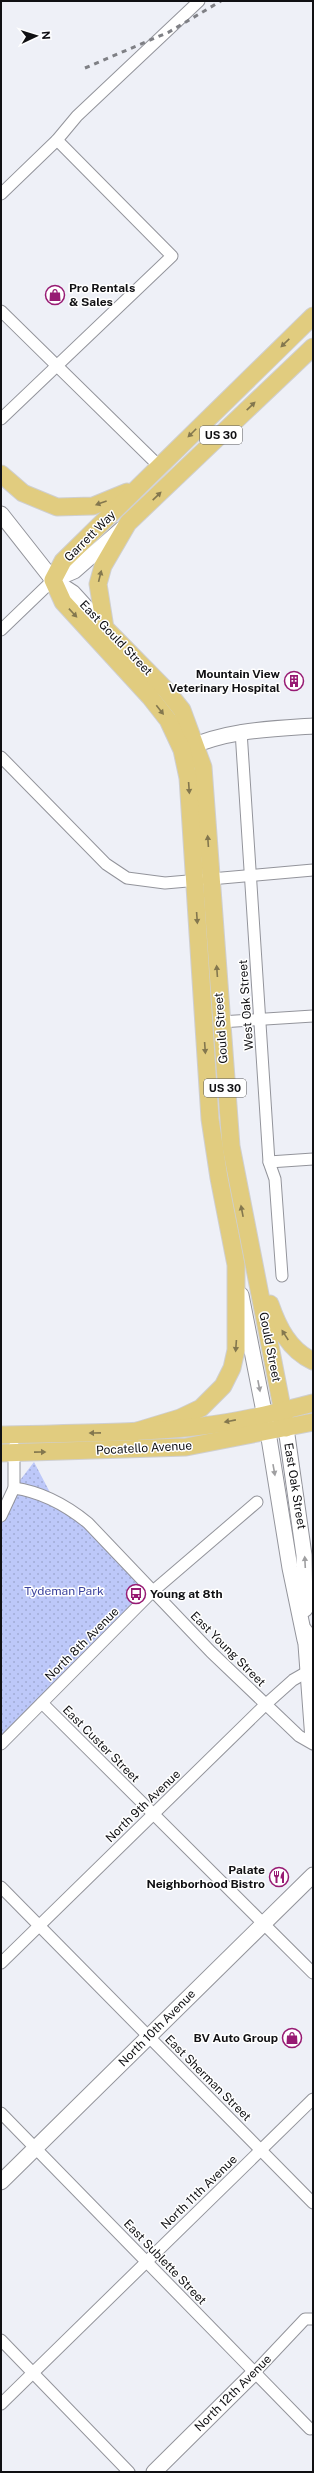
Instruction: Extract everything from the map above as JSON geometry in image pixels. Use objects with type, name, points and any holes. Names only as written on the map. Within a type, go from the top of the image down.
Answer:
[{"type":"main road","name":"Garrett Way","points":[[53,580],[63,561],[137,489],[158,466],[313,316]]},
{"type":"main road","name":"Garrett Way","points":[[53,580],[74,571],[128,523],[313,347]]},
{"type":"main road","points":[[6,478],[23,493],[57,507],[93,506],[137,489]]},
{"type":"main road","name":"East Gould Street","points":[[1,514],[53,580],[63,602],[150,697],[189,747]]},
{"type":"main road","name":"US 30","points":[[105,628],[98,584],[103,566],[128,523]]},
{"type":"main road","name":"East Gould Street","points":[[53,580],[73,593],[166,690],[182,710],[189,747]]},
{"type":"main road","points":[[189,747],[241,731],[313,726]]},
{"type":"main road","name":"Gould Street","points":[[189,747],[188,778],[203,881],[220,1022],[231,1146],[246,1232],[284,1419]]},
{"type":"main road","name":"Gould Street","points":[[203,881],[211,1127],[268,1432]]},
{"type":"main road","points":[[246,1232],[267,1297],[280,1328],[292,1346],[313,1361]]},
{"type":"main road","name":"US 30","points":[[134,1432],[190,1414],[201,1408],[223,1386],[232,1368],[236,1350],[236,1265]]},
{"type":"main road","points":[[284,1419],[313,1403]]},
{"type":"main road","name":"Pocatello Avenue","points":[[8,1435],[134,1432],[204,1426],[264,1415],[284,1419]]},
{"type":"main road","points":[[284,1419],[313,1422]]},
{"type":"main road","name":"Pocatello Avenue","points":[[8,1452],[132,1451],[186,1447],[268,1432],[284,1419]]},
{"type":"main road","name":"East Oak Street","points":[[284,1419],[301,1527],[305,1601],[305,1640],[313,1740]]},
{"type":"main road","name":"East Oak Street","points":[[268,1432],[305,1601]]},
{"type":"main road","name":"North 10th Avenue","points":[[1,2182],[313,1875]]},
{"type":"main road","name":"North 12th Avenue","points":[[154,2472],[255,2372]]},
{"type":"street","points":[[1,194],[57,140],[77,116],[199,1]]},
{"type":"street","points":[[1,419],[172,256],[57,140]]},
{"type":"street","points":[[1,311],[158,466]]},
{"type":"street","points":[[1,630],[53,580]]},
{"type":"street","name":"West Oak Street","points":[[241,731],[269,1162],[275,1179],[282,1276]]},
{"type":"street","points":[[1,757],[106,864],[127,878],[165,883],[203,881],[250,874],[313,870]]},
{"type":"street","points":[[220,1022],[313,1016]]},
{"type":"street","points":[[269,1162],[313,1159]]},
{"type":"street","points":[[1,1516],[14,1488],[8,1452],[8,1435]]},
{"type":"street","name":"East Young Street","points":[[14,1488],[54,1500],[70,1509],[88,1523],[152,1592],[265,1705],[299,1736],[313,1744]]},
{"type":"street","name":"North 8th Avenue","points":[[1,1744],[152,1592],[257,1502]]},
{"type":"street","name":"North 9th Avenue","points":[[1,1963],[265,1705],[293,1680],[307,1672]]},
{"type":"street","name":"East Custer Street","points":[[42,1703],[152,1815],[313,1973]]},
{"type":"street","name":"East Sherman Street","points":[[1,1887],[313,2203]]},
{"type":"street","name":"North 11th Avenue","points":[[1,2404],[313,2099]]},
{"type":"street","name":"East Sublette Street","points":[[1,2113],[310,2429]]},
{"type":"street","name":"North 12th Avenue","points":[[255,2372],[310,2317]]},
{"type":"street","points":[[1,2340],[129,2472]]},
{"type":"green space","name":"Tydeman Park","points":[[34,1462],[54,1500],[71,1509],[152,1592],[1,1744],[1,1516],[14,1488]]},
{"type":"railway","points":[[85,68],[169,32],[221,1]]},
{"type":"place","name":"Pro Rentals & Sales","points":[[55,295]]},
{"type":"place","name":"Mountain View Veterinary Hospital","points":[[294,681]]},
{"type":"place","name":"Young at 8th","points":[[136,1594]]},
{"type":"place","name":"Palate Neighborhood Bistro","points":[[279,1877]]},
{"type":"place","name":"BV Auto Group","points":[[292,2038]]}]
